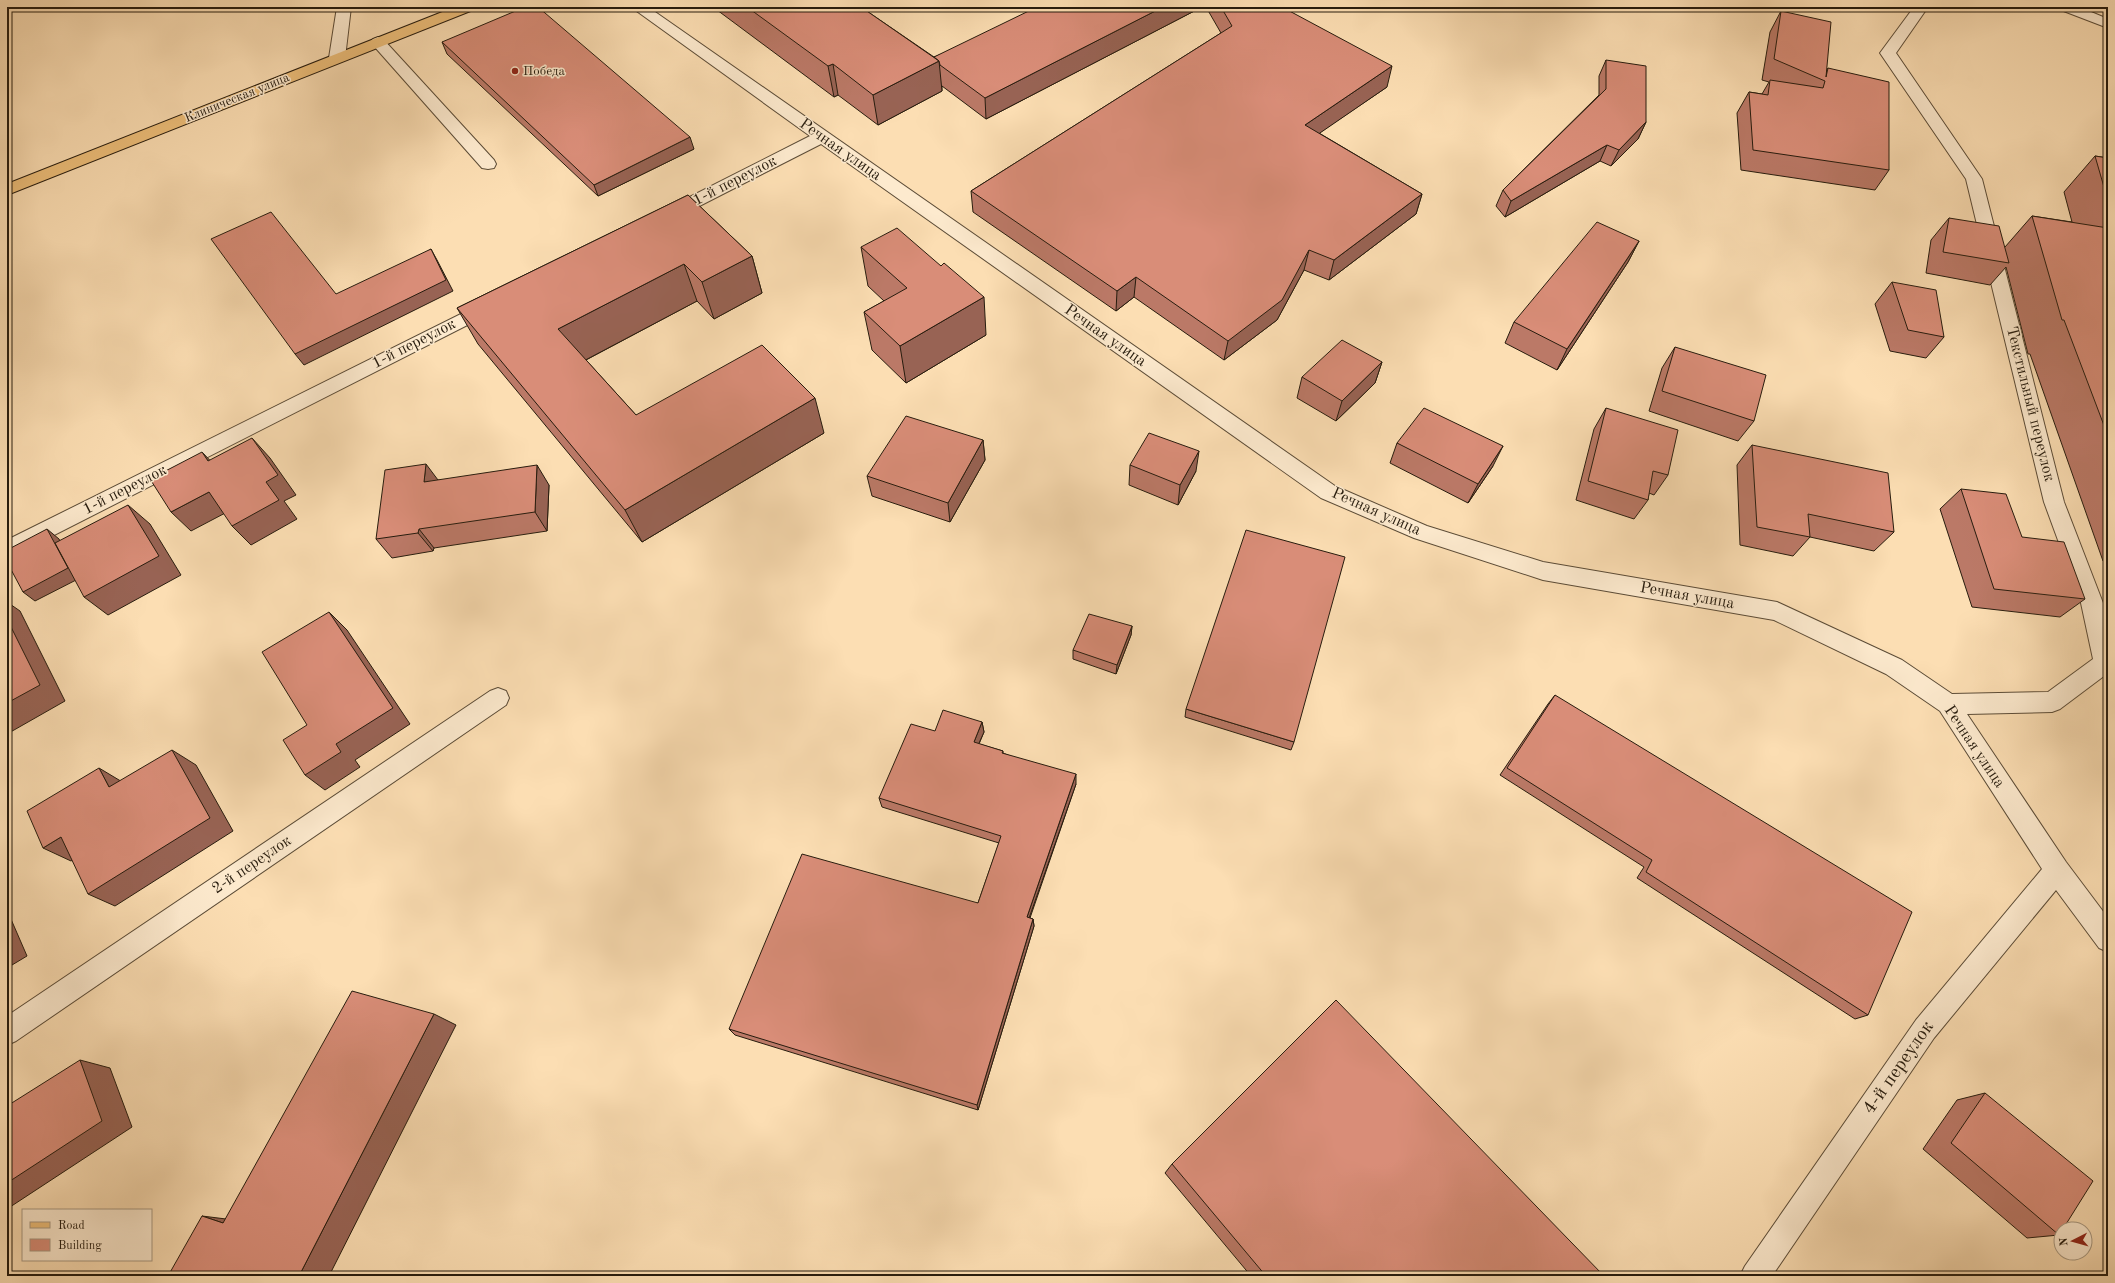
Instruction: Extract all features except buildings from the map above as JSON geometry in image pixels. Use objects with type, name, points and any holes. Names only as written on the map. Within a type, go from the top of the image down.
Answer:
[{"type":"main road","name":"Клиническая улица","points":[[7,190],[468,7]]},
{"type":"street","points":[[337,58],[344,7]]},
{"type":"street","name":"Речная улица","points":[[638,7],[1328,492],[1422,532],[1543,571],[1777,611],[1894,667],[1948,704],[2057,870],[2108,939]]},
{"type":"street","name":"Текстильный переулок","points":[[1921,7],[1888,53],[1974,179],[2054,502],[2092,603],[2105,663],[2052,702],[1948,704]]},
{"type":"street","points":[[2066,7],[2108,24]]},
{"type":"street","points":[[378,42],[488,164]]},
{"type":"street","name":"1-й переулок","points":[[652,223],[821,137]]},
{"type":"street","name":"1-й переулок","points":[[7,550],[503,299]]},
{"type":"street","name":"2-й переулок","points":[[7,1032],[498,698]]},
{"type":"street","name":"4-й переулок","points":[[1755,1276],[1925,1029],[2057,870]]},
{"type":"place","name":"Победа","points":[[515,71]]}]
